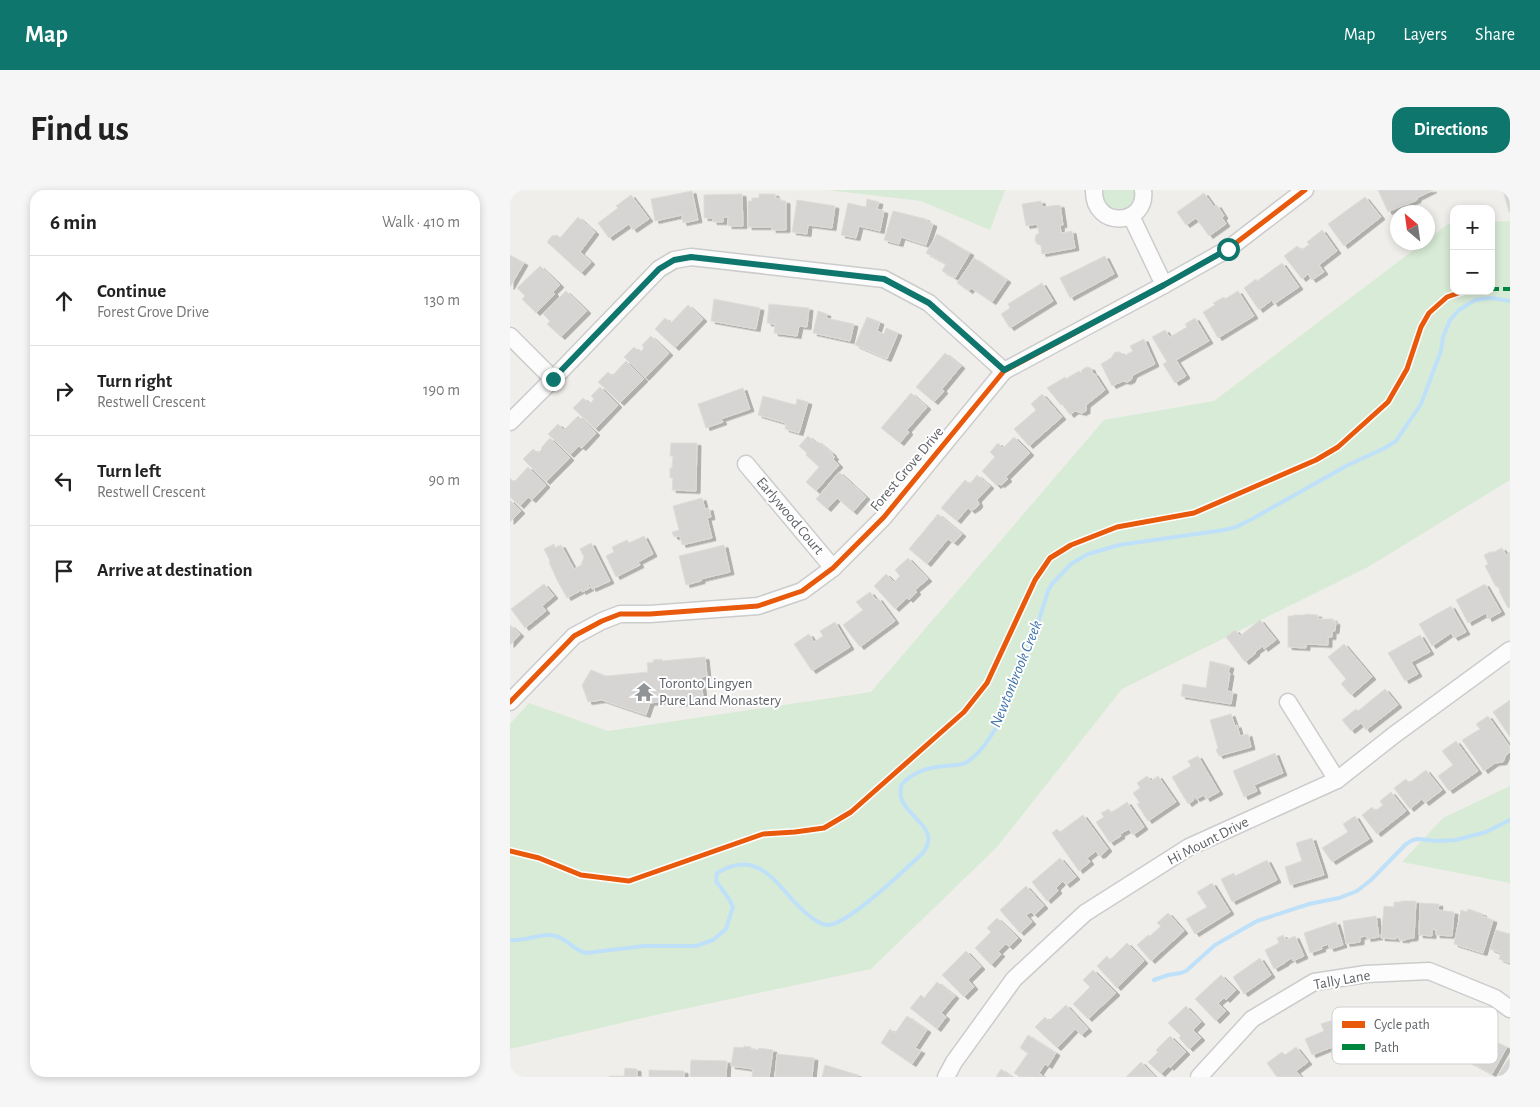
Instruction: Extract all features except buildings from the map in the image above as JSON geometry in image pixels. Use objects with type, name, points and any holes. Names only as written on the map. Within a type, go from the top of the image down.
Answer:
[{"type":"street","points":[[1094,190],[1096,205],[1101,212],[1115,219],[1123,219],[1137,211],[1142,204],[1143,190]]},
{"type":"street","name":"Forest Grove Drive","points":[[510,702],[574,636],[620,614],[650,614],[758,606],[802,591],[833,568],[884,518],[1004,370],[1228,249],[1305,190]]},
{"type":"street","points":[[1131,216],[1164,285]]},
{"type":"street","points":[[510,422],[659,269],[674,260],[691,257],[884,279],[929,303],[1004,370]]},
{"type":"street","points":[[510,336],[553,379]]},
{"type":"street","name":"Earlywood Court","points":[[746,464],[833,568]]},
{"type":"street","name":"Hi Mount Drive","points":[[946,1077],[954,1062],[1014,979],[1085,913],[1189,847],[1337,780],[1394,735],[1510,650]]},
{"type":"street","points":[[1288,702],[1337,780]]},
{"type":"street","name":"Tally Lane","points":[[1199,1077],[1252,1019],[1314,982],[1366,974],[1429,972],[1495,998],[1510,1009]]},
{"type":"green space","points":[[828,190],[1005,190],[990,230],[921,201]]},
{"type":"green space","points":[[1102,190],[1135,190],[1134,198],[1130,204],[1125,208],[1118,209],[1112,208],[1107,204],[1103,198]]},
{"type":"green space","points":[[1510,221],[1510,480],[1368,567],[1122,689],[997,847],[871,969],[651,1016],[510,1049],[510,724],[529,703],[608,731],[871,692],[1104,420],[1214,401],[1414,250],[1435,250],[1435,234],[1448,224],[1450,224],[1450,295],[1495,295],[1495,222]]},
{"type":"green space","points":[[1510,786],[1510,883],[1402,862],[1443,818]]},
{"type":"waterway","name":"Newtonbrook Creek","points":[[510,940],[550,935],[560,938],[586,953],[644,946],[696,946],[713,940],[726,929],[733,907],[716,881],[717,873],[734,866],[748,865],[761,869],[772,877],[803,911],[822,924],[829,925],[839,922],[850,915],[922,854],[927,845],[928,837],[926,830],[904,804],[901,796],[901,785],[910,777],[927,769],[965,763],[981,749],[994,731],[1017,684],[1048,591],[1071,564],[1088,554],[1119,545],[1236,527],[1348,465],[1385,448],[1396,441],[1421,404],[1441,351],[1443,337],[1450,320],[1459,310],[1475,300],[1491,298],[1510,301]]},
{"type":"waterway","points":[[1154,980],[1186,971],[1215,945],[1257,921],[1309,904],[1339,898],[1357,891],[1371,880],[1406,844],[1413,840],[1456,840],[1486,832],[1510,820]]},
{"type":"marked path","points":[[1495,289],[1510,289]]},
{"type":"cycle path","points":[[510,702],[574,636],[620,614],[650,614],[758,606],[802,591],[833,568],[884,517],[1004,371],[1228,249],[1305,190]]},
{"type":"cycle path","points":[[510,851],[539,858],[581,875],[629,881],[763,834],[824,828],[851,812],[964,712],[987,683],[1035,580],[1050,558],[1071,545],[1117,527],[1194,513],[1316,460],[1338,447],[1388,402],[1407,369],[1421,327],[1429,313],[1447,297],[1453,295]]},
{"type":"place","name":"Toronto Lingyen Pure Land Monastery","points":[[644,692]]},
{"type":"route","points":[[553,379],[659,269],[674,260],[691,257],[884,279],[929,303],[1004,370],[1228,249]]}]
